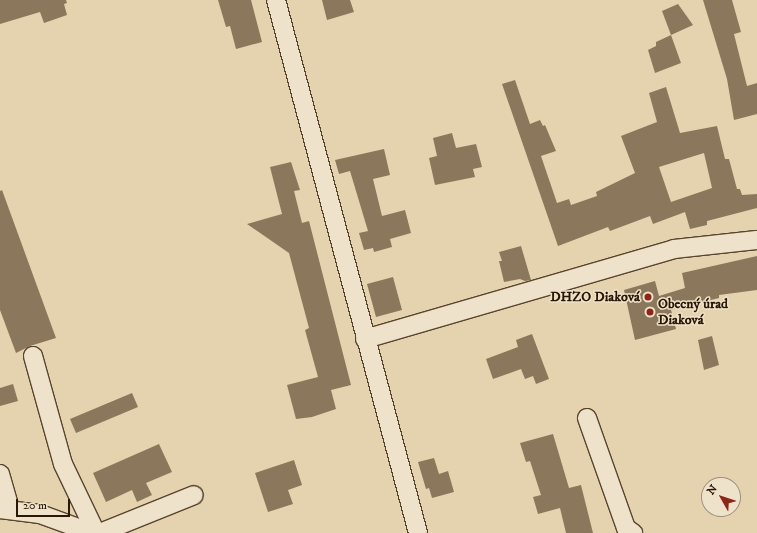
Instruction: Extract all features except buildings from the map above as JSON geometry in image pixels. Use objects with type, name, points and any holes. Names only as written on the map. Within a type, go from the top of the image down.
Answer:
[{"type":"street","points":[[276,0],[365,339],[418,533]]},
{"type":"street","points":[[365,339],[674,249],[757,240]]},
{"type":"street","points":[[32,356],[63,464],[96,533]]},
{"type":"street","points":[[587,418],[626,528],[633,533]]},
{"type":"street","points":[[0,474],[5,510],[40,514],[92,533]]},
{"type":"street","points":[[100,533],[194,495]]},
{"type":"place","name":"DHZO Diaková","points":[[648,297]]},
{"type":"place","name":"Obecný úrad Diaková","points":[[650,312]]}]
